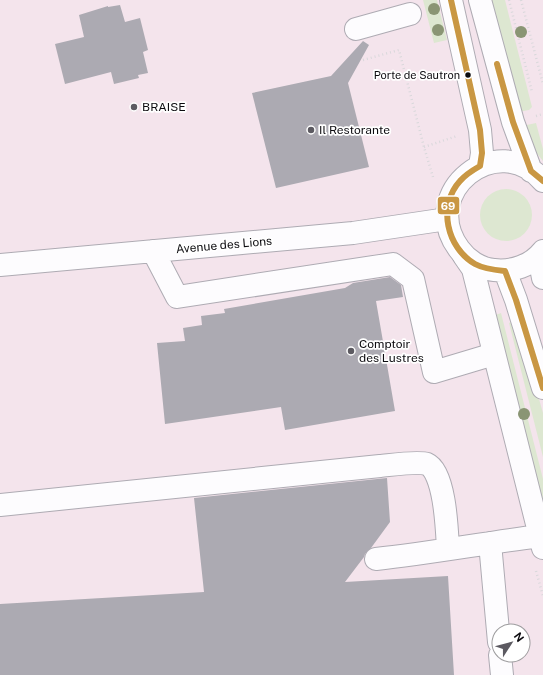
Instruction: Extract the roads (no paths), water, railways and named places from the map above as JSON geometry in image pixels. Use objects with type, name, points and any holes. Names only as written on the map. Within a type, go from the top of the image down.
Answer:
[{"type":"main road","points":[[451,0],[480,130],[482,153],[480,166]]},
{"type":"main road","points":[[480,0],[513,122],[537,176]]},
{"type":"main road","points":[[356,29],[410,14]]},
{"type":"main road","points":[[376,559],[422,554],[490,543],[542,542],[473,269],[452,239],[447,219],[449,199],[458,182],[468,173],[480,166],[492,162],[506,162],[519,165],[537,176]]},
{"type":"main road","name":"Avenue des Lions","points":[[0,265],[353,233],[447,219]]},
{"type":"main road","points":[[153,251],[177,297],[393,264],[413,279],[434,372],[494,354]]},
{"type":"main road","points":[[464,256],[476,265],[491,270],[504,271],[523,266],[541,254],[543,278]]},
{"type":"main road","points":[[504,271],[516,300],[543,388]]},
{"type":"main road","points":[[0,505],[380,466],[412,463],[427,464],[435,472],[442,486],[448,549]]},
{"type":"main road","points":[[490,543],[497,623]]},
{"type":"main road","points":[[501,663],[502,675]]},
{"type":"place","name":"Porte de Sautron","points":[[468,75]]},
{"type":"place","name":"BRAISE","points":[[134,107]]},
{"type":"place","name":"Il Restorante","points":[[311,130]]},
{"type":"place","name":"Comptoir des Lustres","points":[[351,351]]}]
